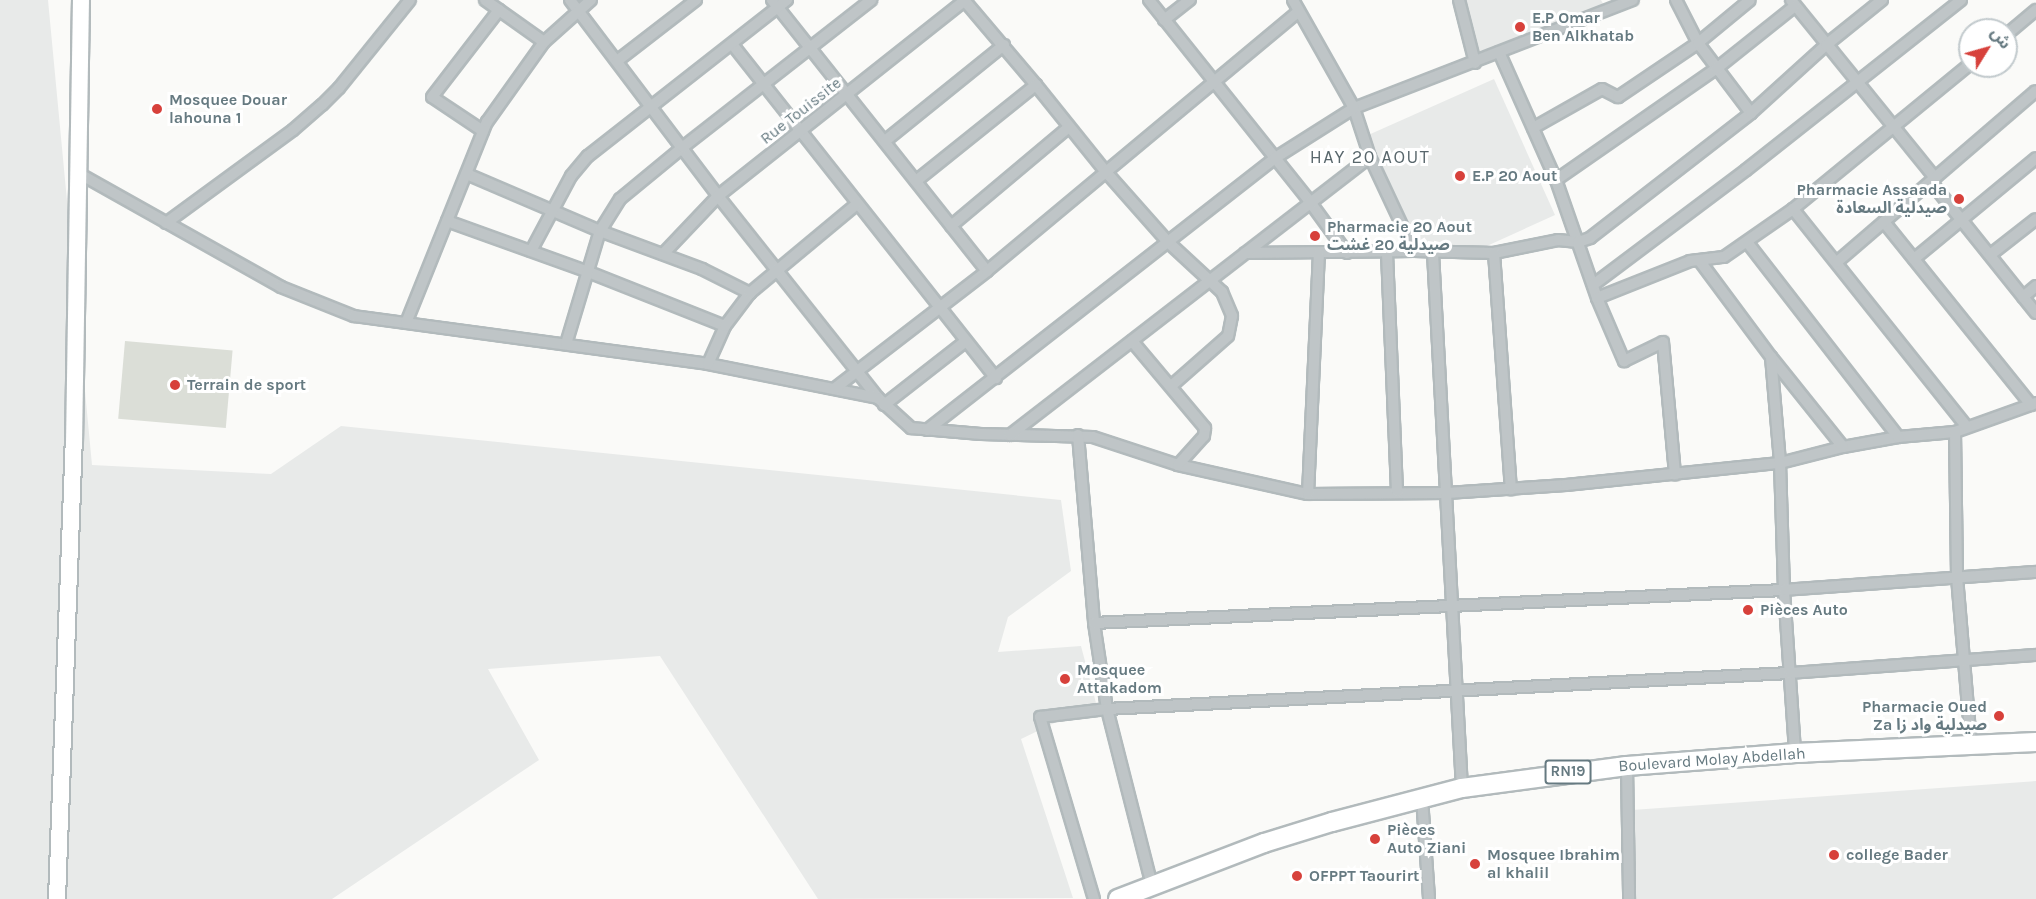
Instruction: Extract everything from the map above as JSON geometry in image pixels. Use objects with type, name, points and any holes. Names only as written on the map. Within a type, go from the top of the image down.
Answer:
[{"type":"main road","points":[[57,899],[69,624],[80,174],[81,0]]},
{"type":"main road","name":"Boulevard Molay Abdellah","points":[[1118,899],[1264,843],[1462,788],[1627,766],[1795,753],[1971,743],[2036,742]]},
{"type":"street","points":[[72,0],[81,38]]},
{"type":"street","points":[[166,223],[293,130],[322,105],[339,88],[410,0]]},
{"type":"street","points":[[485,0],[544,42]]},
{"type":"street","points":[[570,0],[718,196],[856,371],[881,402],[911,428],[1010,435],[1093,437],[1178,465],[1308,494],[1447,493],[1780,463],[1843,447],[1898,437],[1955,432],[2033,404],[1884,222]]},
{"type":"street","points":[[406,323],[483,131],[544,42],[591,0]]},
{"type":"street","points":[[617,61],[696,0]]},
{"type":"street","points":[[531,251],[571,176],[588,156],[732,44],[775,4],[788,0]]},
{"type":"street","points":[[566,344],[586,270],[600,231],[620,199],[871,0]]},
{"type":"street","points":[[964,0],[1004,45],[1106,172],[1168,242],[1211,279],[1222,292],[1232,316],[1228,336],[1171,386]]},
{"type":"street","name":"Rue Touissite","points":[[663,254],[718,196],[964,0]]},
{"type":"street","points":[[1149,0],[1310,202],[1347,253]]},
{"type":"street","points":[[1164,20],[1190,0]]},
{"type":"street","points":[[1293,0],[1354,108],[1370,157],[1414,251]]},
{"type":"street","points":[[1459,0],[1475,63]]},
{"type":"street","points":[[927,430],[1275,158],[1354,108],[1475,63],[1616,4],[1633,0]]},
{"type":"street","points":[[1676,0],[1698,43],[1751,113]]},
{"type":"street","points":[[1533,128],[1602,89],[1618,97],[1698,43],[1750,0]]},
{"type":"street","points":[[1245,253],[1319,254],[1414,251],[1494,253],[1558,240],[1578,242],[1600,232],[1751,113],[1826,45],[1882,0]]},
{"type":"street","points":[[1593,285],[1857,84],[1961,0]]},
{"type":"street","points":[[1556,180],[1716,69],[1793,3],[2036,313]]},
{"type":"street","points":[[775,4],[809,50],[885,141],[987,271]]},
{"type":"street","points":[[483,131],[432,97],[500,10]]},
{"type":"street","points":[[2018,25],[2036,10]]},
{"type":"street","points":[[834,389],[987,271],[1299,11]]},
{"type":"street","points":[[732,44],[996,378]]},
{"type":"street","points":[[885,141],[1004,45]]},
{"type":"street","points":[[1500,52],[1556,180],[1597,298],[1624,361],[1663,342],[1675,474]]},
{"type":"street","points":[[1597,298],[1681,264],[1724,257],[1792,209],[1958,74]]},
{"type":"street","points":[[916,181],[1036,85]]},
{"type":"street","points":[[1837,262],[2036,91]]},
{"type":"street","points":[[951,226],[1069,127]]},
{"type":"street","points":[[1010,435],[1370,157]]},
{"type":"street","points":[[1914,259],[2036,158]]},
{"type":"street","points":[[80,174],[281,287],[311,301],[354,316],[708,364],[834,389],[881,402]]},
{"type":"street","points":[[467,174],[600,231],[722,278],[750,293]]},
{"type":"street","points":[[708,364],[725,326],[750,293],[857,204]]},
{"type":"street","points":[[1792,209],[1837,262],[1967,427]]},
{"type":"street","points":[[1990,255],[2036,219]]},
{"type":"street","points":[[447,221],[586,270],[725,326]]},
{"type":"street","points":[[1747,242],[1898,437]]},
{"type":"street","points":[[1387,253],[1397,492]]},
{"type":"street","points":[[1433,253],[1462,788]]},
{"type":"street","points":[[1494,253],[1511,489]]},
{"type":"street","points":[[1308,494],[1319,254]]},
{"type":"street","points":[[1699,260],[1771,357],[1843,447]]},
{"type":"street","points":[[2022,297],[2036,286]]},
{"type":"street","points":[[881,402],[966,341]]},
{"type":"street","points":[[1132,341],[1205,428],[1204,436],[1178,465]]},
{"type":"street","points":[[1771,357],[1780,463],[1784,590],[1795,753]]},
{"type":"street","points":[[1955,432],[1958,577],[1971,743]]},
{"type":"street","points":[[1077,435],[1094,623],[1107,710],[1152,885]]},
{"type":"street","points":[[1094,623],[1784,590],[2036,572]]},
{"type":"street","points":[[1094,899],[1040,717],[1107,710],[1790,673],[2036,655]]},
{"type":"street","points":[[1627,766],[1629,899]]},
{"type":"street","points":[[1422,798],[1429,899]]},
{"type":"shaded area","points":[[0,0],[48,0],[92,465],[271,474],[341,426],[1061,500],[1071,571],[1008,617],[998,652],[1081,646],[1096,703],[1021,739],[1073,898],[818,899],[660,656],[488,669],[539,760],[332,899],[0,899]]},
{"type":"shaded area","name":"E.P Omar Ben Alkhatab","points":[[1462,0],[1601,0],[1606,9],[1568,28],[1476,52]]},
{"type":"shaded area","name":"E.P 20 Aout","points":[[1494,79],[1555,215],[1478,250],[1412,240],[1366,136]]},
{"type":"shaded area","name":"Terrain de sport","points":[[125,341],[233,350],[226,428],[118,419]]},
{"type":"shaded area","name":"college Bader","points":[[2036,781],[2036,899],[1632,899],[1632,810]]},
{"type":"place","name":"E.P Omar Ben Alkhatab","points":[[1520,27]]},
{"type":"place","name":"Mosquee Douar lahouna 1","points":[[157,109]]},
{"type":"place","name":"E.P 20 Aout","points":[[1460,176]]},
{"type":"place","name":"Pharmacie Assaada صيدلية السعادة","points":[[1959,199]]},
{"type":"place","name":"Pharmacie 20 Aout صيدلية 20 غشت","points":[[1315,236]]},
{"type":"place","name":"Terrain de sport","points":[[175,385]]},
{"type":"place","name":"Pièces Auto","points":[[1748,610]]},
{"type":"place","name":"Mosquee Attakadom","points":[[1065,679]]},
{"type":"place","name":"Pharmacie Oued Za صيدلية واد زا","points":[[1999,716]]},
{"type":"place","name":"Pièces Auto Ziani","points":[[1375,839]]},
{"type":"place","name":"college Bader","points":[[1834,855]]},
{"type":"place","name":"Mosquee Ibrahim al khalil","points":[[1475,864]]},
{"type":"place","name":"OFPPT Taourirt","points":[[1297,876]]},
{"type":"district","name":"HAY 20 AOUT","points":[[1370,157]]}]
